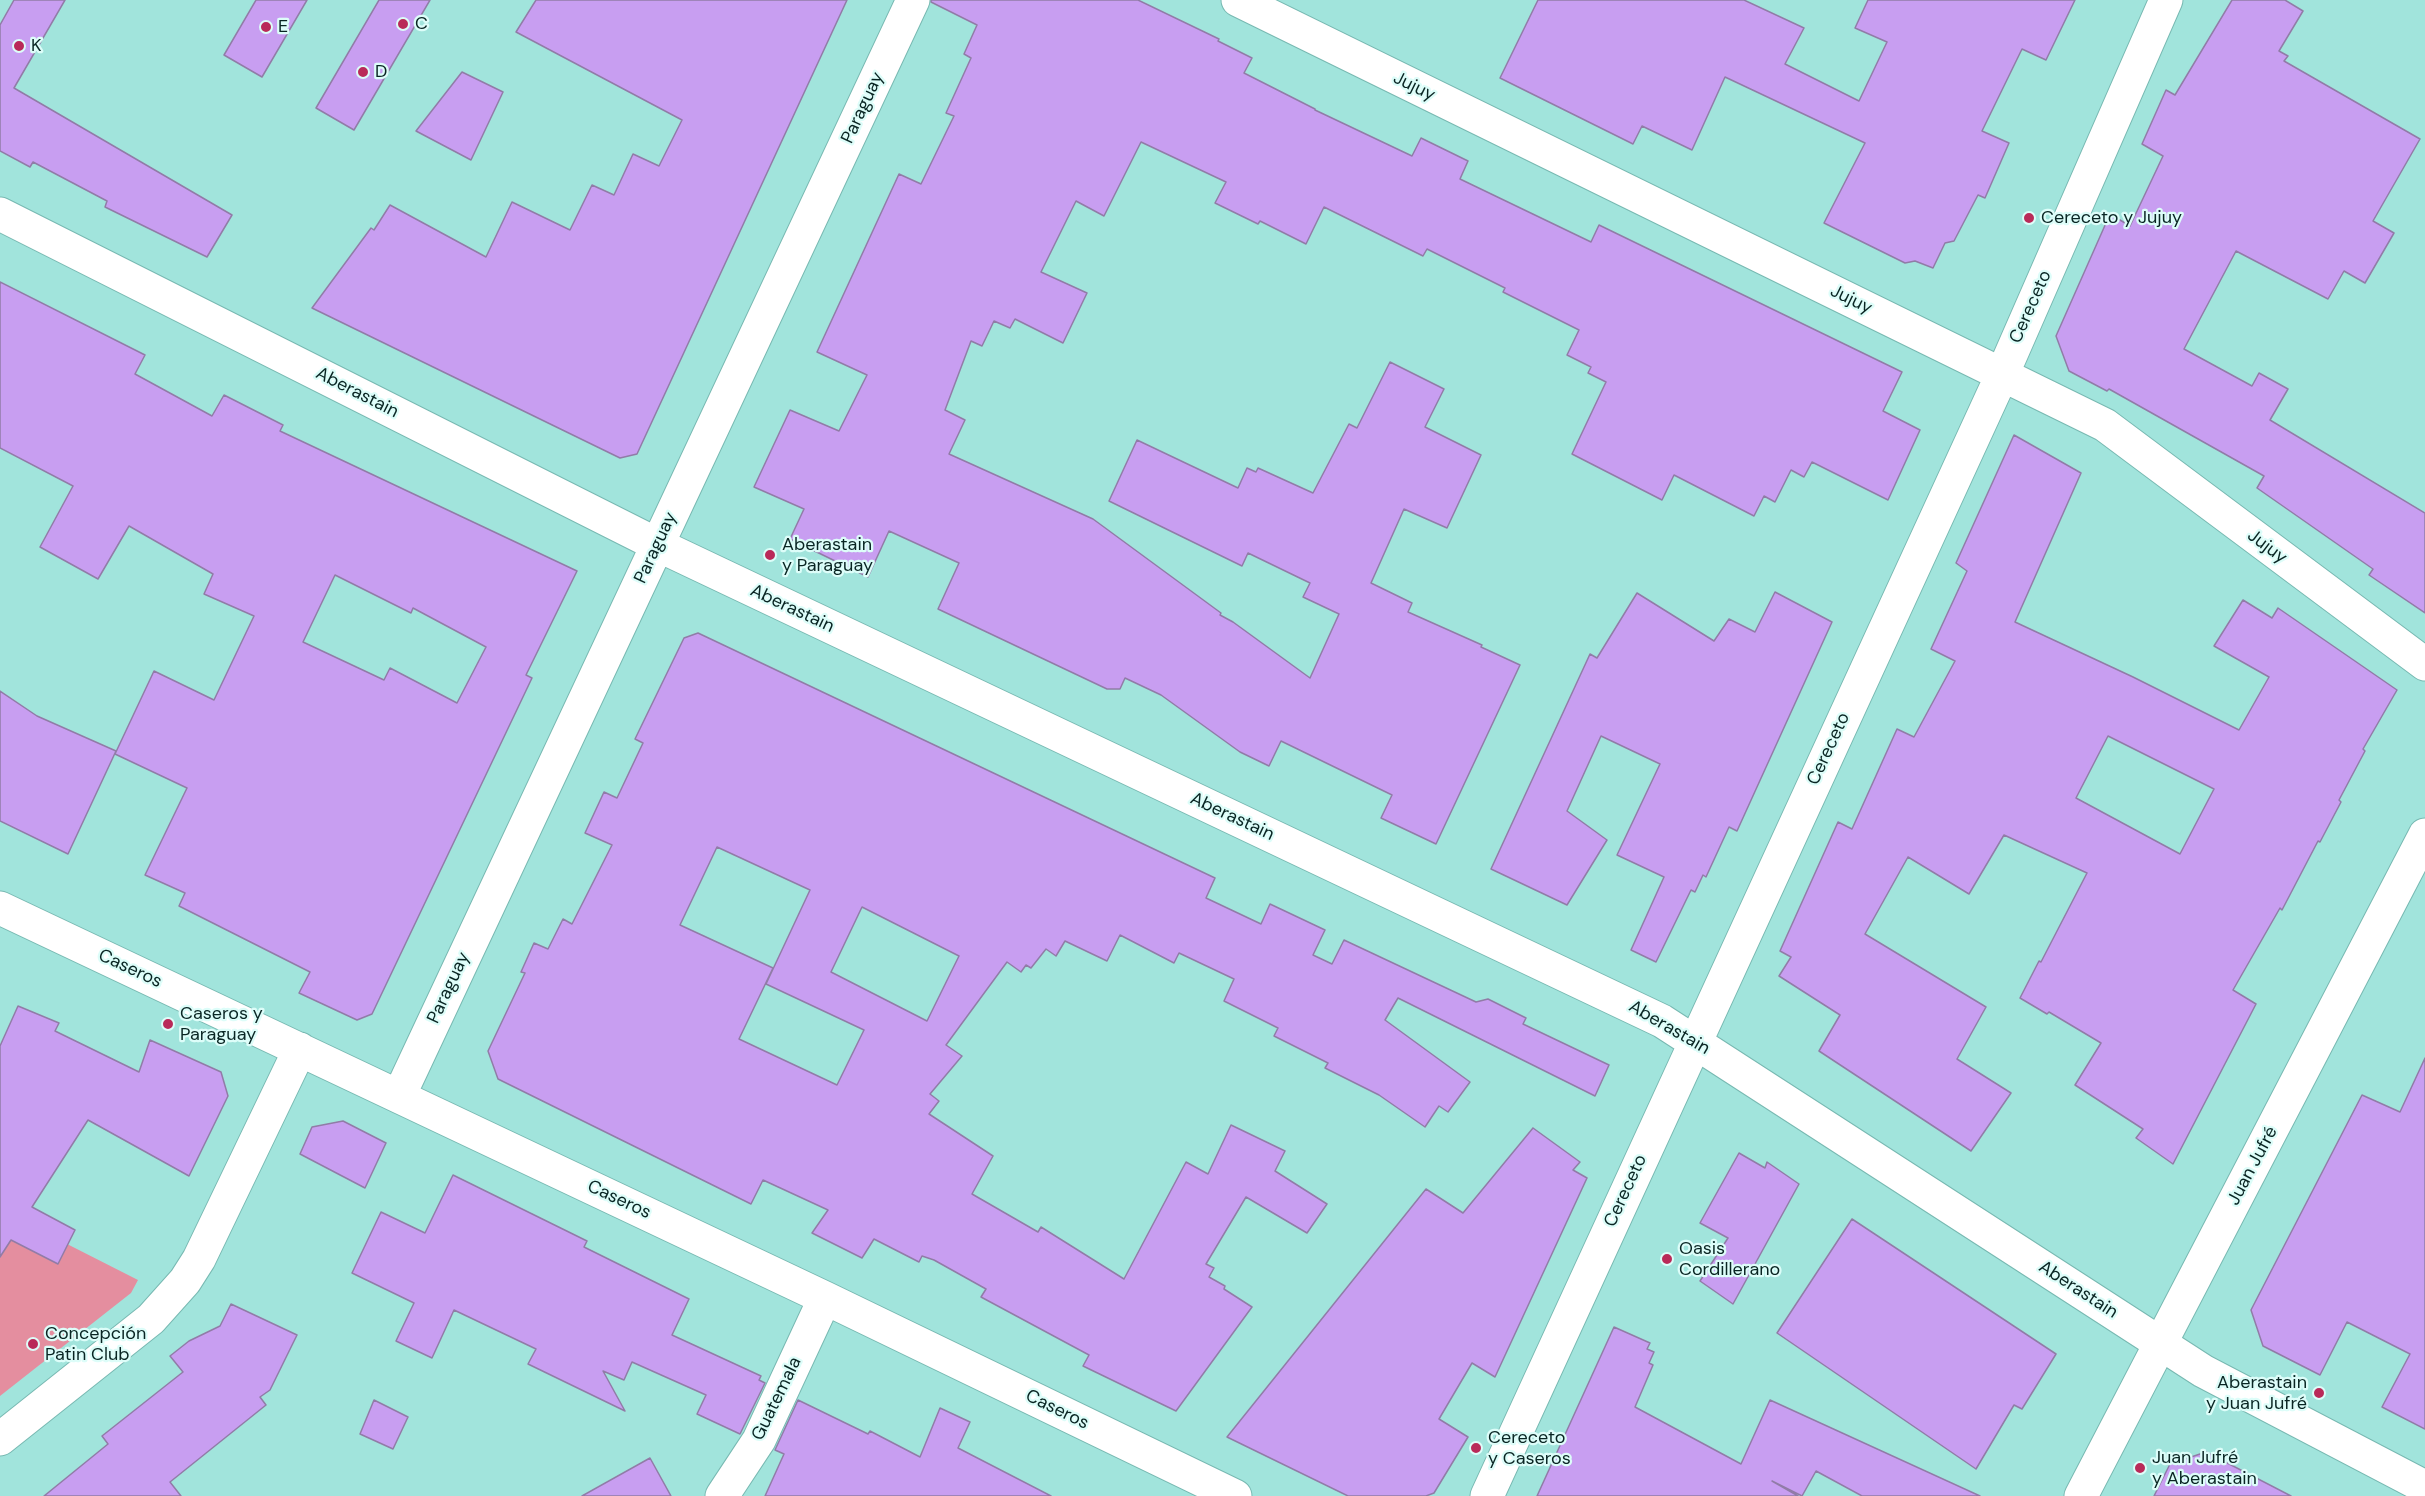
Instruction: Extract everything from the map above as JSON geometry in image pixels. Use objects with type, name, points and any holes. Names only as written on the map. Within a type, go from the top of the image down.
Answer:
[{"type":"street","name":"Paraguay","points":[[399,1096],[913,0]]},
{"type":"street","name":"Jujuy","points":[[1238,0],[2105,425],[2425,664]]},
{"type":"street","name":"Cereceto","points":[[1487,1496],[2002,375],[2166,0]]},
{"type":"street","name":"Aberastain","points":[[0,214],[658,545],[1662,1021],[2203,1371],[2425,1487]]},
{"type":"street","name":"Juan Jufré","points":[[2081,1496],[2425,835]]},
{"type":"street","name":"Caseros","points":[[0,908],[825,1298],[1235,1496]]},
{"type":"street","points":[[0,1439],[151,1319],[185,1281],[199,1259],[300,1049]]},
{"type":"street","name":"Guatemala","points":[[722,1496],[759,1440],[825,1298]]},
{"type":"shaded area","name":"Concepción Patin Club","points":[[0,1210],[138,1280],[131,1293],[0,1396]]},
{"type":"building","points":[[14,0],[65,0],[14,88],[232,215],[207,257],[105,207],[107,201],[33,162],[30,167],[0,151],[0,25]]},
{"type":"building","name":"E","points":[[256,0],[307,0],[262,77],[224,55]]},
{"type":"building","name":"D","points":[[379,0],[430,0],[354,130],[316,108]]},
{"type":"building","points":[[536,0],[847,0],[637,454],[620,458],[312,308],[371,228],[374,230],[390,205],[486,257],[512,202],[570,230],[592,185],[614,195],[633,154],[659,166],[682,120],[516,32]]},
{"type":"building","points":[[931,0],[1138,0],[1219,39],[1218,41],[1252,58],[1244,73],[1315,110],[1412,156],[1421,138],[1468,161],[1460,179],[1591,242],[1599,225],[1902,372],[1883,411],[1920,430],[1888,500],[1812,462],[1804,477],[1791,470],[1775,502],[1764,496],[1754,516],[1674,475],[1662,500],[1572,454],[1606,382],[1588,373],[1591,367],[1567,355],[1579,330],[1503,292],[1505,288],[1427,249],[1423,256],[1324,207],[1306,244],[1260,221],[1258,224],[1215,203],[1226,182],[1141,142],[1104,216],[1076,201],[1041,272],[1087,293],[1063,343],[1015,319],[1010,328],[994,321],[982,346],[971,341],[945,410],[965,420],[949,454],[1093,519],[1221,613],[1220,615],[1310,678],[1339,614],[1303,597],[1310,583],[1248,553],[1242,566],[1109,501],[1137,440],[1238,488],[1247,468],[1256,472],[1258,468],[1313,493],[1349,424],[1357,428],[1390,362],[1444,389],[1425,427],[1481,455],[1447,528],[1404,509],[1371,583],[1412,603],[1408,612],[1482,645],[1481,647],[1520,665],[1436,844],[1381,818],[1392,795],[1281,741],[1269,766],[1240,752],[1161,695],[1125,678],[1120,689],[1107,689],[938,609],[959,563],[889,531],[868,577],[790,539],[804,509],[754,487],[790,410],[839,431],[867,375],[817,352],[899,174],[921,184],[954,116],[946,113],[971,58],[964,54],[977,25]]},
{"type":"building","points":[[1538,0],[1744,0],[1804,28],[1785,64],[1859,101],[1887,42],[1855,28],[1868,0],[2075,0],[2046,60],[2022,49],[1982,131],[2009,143],[1985,198],[1978,195],[1954,241],[1945,243],[1933,268],[1915,261],[1905,263],[1824,223],[1865,143],[1725,77],[1692,150],[1642,126],[1633,144],[1500,78]]},
{"type":"building","points":[[2232,0],[2285,0],[2303,11],[2279,51],[2288,56],[2284,61],[2420,139],[2373,221],[2394,233],[2365,283],[2344,271],[2328,299],[2236,251],[2184,349],[2252,386],[2259,373],[2288,389],[2270,420],[2425,513],[2425,613],[2369,575],[2373,569],[2257,488],[2264,476],[2109,389],[2107,391],[2069,371],[2056,336],[2110,214],[2130,226],[2163,156],[2142,144],[2166,90],[2175,95]]},
{"type":"building","points":[[462,72],[503,92],[471,160],[416,131]]},
{"type":"building","points":[[0,282],[145,355],[135,374],[212,416],[224,395],[283,425],[280,431],[577,571],[526,675],[532,678],[372,1014],[357,1020],[299,993],[310,972],[179,906],[185,893],[145,875],[187,788],[115,754],[154,671],[214,700],[254,616],[204,594],[213,574],[129,526],[98,579],[40,547],[73,486],[0,448]],"holes":[[[335,575],[411,613],[413,608],[486,647],[457,703],[390,668],[384,680],[303,642]]]},
{"type":"building","points":[[2014,435],[2081,473],[2015,622],[2239,730],[2269,677],[2214,646],[2243,600],[2272,618],[2278,608],[2397,690],[2363,749],[2365,751],[2320,842],[2318,841],[2282,910],[2280,908],[2233,990],[2256,1004],[2173,1164],[2136,1138],[2143,1129],[2075,1085],[2101,1043],[2049,1012],[2047,1014],[2020,998],[2087,873],[2004,835],[1969,894],[1908,857],[1865,934],[1986,1007],[1957,1059],[2011,1093],[1971,1151],[1819,1051],[1840,1015],[1779,976],[1791,957],[1780,951],[1838,822],[1852,829],[1897,729],[1914,737],[1955,661],[1931,649],[1967,571],[1956,563]],"holes":[[[2108,736],[2214,789],[2180,854],[2076,798]]]},
{"type":"building","points":[[1775,592],[1832,622],[1737,831],[1729,827],[1706,877],[1703,875],[1695,892],[1691,890],[1656,962],[1631,950],[1664,877],[1617,855],[1660,764],[1601,736],[1567,811],[1607,840],[1567,905],[1491,869],[1590,654],[1597,658],[1637,593],[1714,641],[1729,619],[1755,632]]},
{"type":"building","points":[[698,633],[1215,878],[1206,898],[1261,924],[1270,904],[1325,930],[1313,955],[1332,964],[1344,940],[1476,1002],[1488,999],[1526,1018],[1523,1024],[1609,1065],[1595,1096],[1398,998],[1385,1020],[1470,1082],[1448,1112],[1439,1106],[1425,1127],[1379,1095],[1325,1068],[1328,1063],[1274,1036],[1278,1028],[1224,1001],[1234,979],[1179,953],[1174,963],[1120,935],[1107,961],[1065,941],[1056,956],[1046,949],[1031,968],[1026,965],[1021,972],[1007,962],[946,1045],[962,1056],[930,1094],[939,1101],[929,1114],[993,1156],[972,1194],[1038,1232],[1041,1227],[1124,1279],[1186,1162],[1208,1174],[1231,1125],[1285,1151],[1275,1171],[1327,1204],[1307,1233],[1246,1197],[1206,1264],[1214,1268],[1209,1277],[1252,1307],[1176,1411],[1083,1366],[1089,1355],[981,1297],[986,1289],[934,1260],[922,1256],[919,1262],[874,1239],[862,1258],[812,1233],[828,1210],[763,1180],[751,1204],[498,1079],[488,1051],[525,973],[521,972],[534,943],[548,949],[563,919],[572,924],[612,845],[585,833],[604,792],[617,798],[643,743],[635,739],[684,638]],"holes":[[[717,847],[810,890],[766,984],[864,1030],[837,1085],[739,1039],[773,968],[680,925]],[[862,907],[959,956],[927,1021],[831,972]]]},
{"type":"building","points":[[0,691],[37,716],[116,751],[68,854],[0,821]]},
{"type":"building","points":[[18,1006],[59,1023],[55,1031],[139,1072],[150,1040],[221,1072],[228,1096],[189,1176],[88,1120],[32,1207],[75,1230],[58,1264],[11,1240],[0,1257],[0,1046]]},
{"type":"building","points":[[2425,1058],[2425,1429],[2382,1407],[2410,1354],[2347,1322],[2320,1375],[2263,1346],[2251,1310],[2362,1095],[2400,1112]]},
{"type":"building","points":[[343,1121],[386,1143],[365,1188],[300,1154],[312,1127]]},
{"type":"building","points":[[1533,1128],[1580,1162],[1573,1170],[1587,1178],[1495,1377],[1472,1363],[1439,1419],[1468,1437],[1434,1493],[1426,1496],[1348,1496],[1227,1437],[1426,1189],[1463,1213]]},
{"type":"building","points":[[1739,1153],[1765,1168],[1767,1162],[1799,1184],[1733,1304],[1700,1281],[1728,1238],[1700,1223]]},
{"type":"building","points":[[453,1175],[587,1241],[584,1247],[689,1299],[672,1335],[761,1376],[759,1380],[765,1383],[740,1434],[697,1414],[706,1395],[632,1362],[624,1380],[603,1371],[625,1411],[528,1364],[536,1349],[454,1310],[432,1358],[396,1341],[414,1303],[352,1273],[381,1212],[425,1233]]},
{"type":"building","points":[[1852,1219],[2056,1354],[2022,1409],[2014,1405],[1976,1469],[1777,1333]]},
{"type":"building","points":[[231,1304],[297,1335],[270,1390],[260,1397],[266,1405],[170,1482],[181,1496],[44,1496],[108,1444],[102,1436],[183,1372],[170,1356],[189,1341],[220,1326]]},
{"type":"building","points":[[1614,1327],[1650,1343],[1647,1349],[1654,1352],[1649,1363],[1653,1365],[1635,1407],[1741,1464],[1770,1400],[1980,1496],[1862,1496],[1816,1471],[1802,1496],[1772,1481],[1798,1496],[1537,1496]]},
{"type":"building","points":[[374,1400],[408,1417],[393,1449],[360,1434]]},
{"type":"building","points":[[798,1400],[868,1434],[870,1431],[920,1457],[940,1408],[970,1422],[958,1448],[1051,1496],[765,1496],[784,1454],[775,1450]]},
{"type":"building","points":[[2206,1452],[2291,1496],[2154,1496],[2170,1464]]},
{"type":"building","points":[[650,1458],[671,1496],[582,1496]]},
{"type":"place","name":"C","points":[[403,24]]},
{"type":"place","name":"E","points":[[266,27]]},
{"type":"place","name":"K","points":[[19,46]]},
{"type":"place","name":"D","points":[[363,72]]},
{"type":"place","name":"Cereceto y Jujuy","points":[[2029,218]]},
{"type":"place","name":"Aberastain y Paraguay","points":[[770,555]]},
{"type":"place","name":"Caseros y Paraguay","points":[[168,1024]]},
{"type":"place","name":"Oasis Cordillerano","points":[[1667,1259]]},
{"type":"place","name":"Concepción Patin Club","points":[[33,1344]]},
{"type":"place","name":"Aberastain y Juan Jufré","points":[[2319,1393]]},
{"type":"place","name":"Cereceto y Caseros","points":[[1476,1448]]},
{"type":"place","name":"Juan Jufré y Aberastain","points":[[2140,1468]]}]
